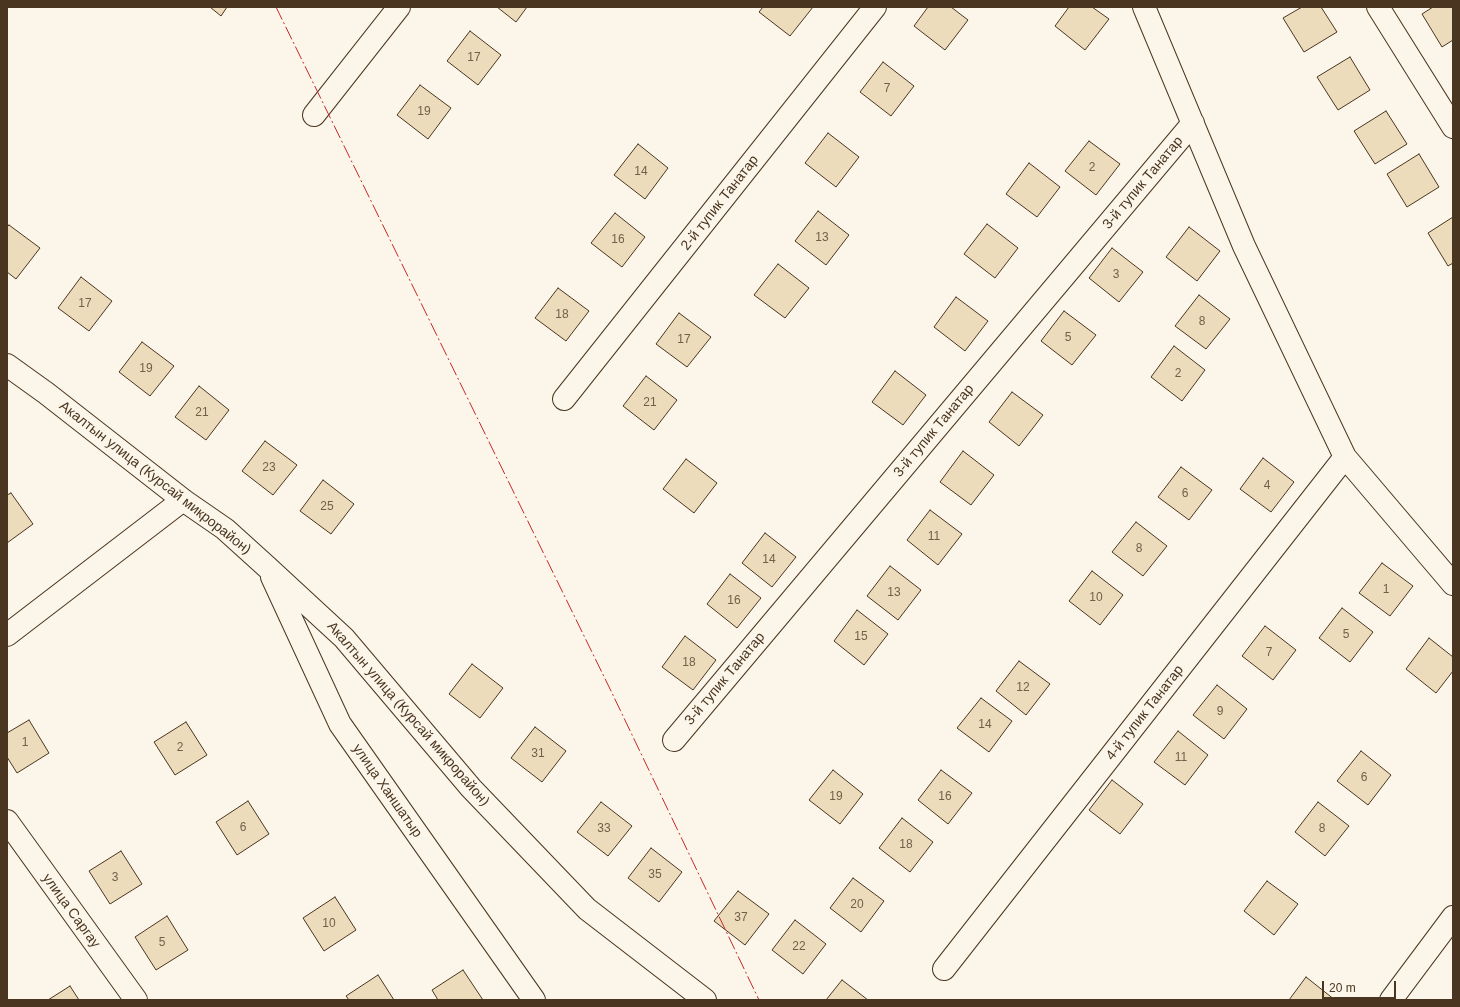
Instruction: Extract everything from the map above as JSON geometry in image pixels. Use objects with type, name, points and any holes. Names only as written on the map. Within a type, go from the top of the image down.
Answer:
[{"type":"street","points":[[314,114],[399,7]]},
{"type":"street","name":"2-й тупик Танатар","points":[[564,399],[875,7]]},
{"type":"street","points":[[1144,7],[1194,123],[1244,246],[1346,458],[1453,584]]},
{"type":"street","points":[[1378,7],[1453,127]]},
{"type":"street","name":"3-й тупик Танатар","points":[[674,740],[1194,123]]},
{"type":"street","name":"Акалтын улица (Курсай микрорайон)","points":[[7,365],[52,398],[183,500],[225,529],[267,567],[344,638],[471,788],[587,909],[705,1000]]},
{"type":"street","name":"4-й тупик Танатар","points":[[944,970],[1346,458]]},
{"type":"street","points":[[7,635],[183,500]]},
{"type":"street","name":"улица Ханшатыр","points":[[267,567],[340,724],[534,1000]]},
{"type":"street","name":"улица Саргау","points":[[7,821],[136,1000]]},
{"type":"street","points":[[1391,1000],[1453,917]]},
{"type":"building","points":[[210,7],[227,7],[221,16]]},
{"type":"building","points":[[497,7],[527,7],[516,22]]},
{"type":"building","points":[[763,7],[813,7],[790,36],[759,12]]},
{"type":"building","points":[[928,7],[951,7],[968,20],[945,50],[914,26]]},
{"type":"building","points":[[1069,7],[1092,7],[1109,19],[1085,50],[1055,26]]},
{"type":"building","points":[[1302,7],[1321,7],[1337,32],[1304,52],[1283,18]]},
{"type":"building","points":[[1433,7],[1453,7],[1453,40],[1442,47],[1422,14]]},
{"type":"building","points":[[470,31],[501,55],[478,85],[447,61]]},
{"type":"building","points":[[1350,57],[1370,90],[1338,110],[1317,77]]},
{"type":"building","points":[[883,62],[914,86],[891,116],[860,92]]},
{"type":"building","points":[[420,85],[451,108],[428,139],[397,115]]},
{"type":"building","points":[[1386,111],[1407,144],[1375,164],[1354,131]]},
{"type":"building","points":[[828,133],[859,157],[836,187],[805,163]]},
{"type":"building","points":[[1089,141],[1120,164],[1096,195],[1065,171]]},
{"type":"building","points":[[638,144],[668,168],[645,199],[614,175]]},
{"type":"building","points":[[1419,154],[1439,187],[1407,207],[1387,174]]},
{"type":"building","points":[[1029,163],[1060,187],[1037,217],[1006,194]]},
{"type":"building","points":[[818,211],[849,235],[826,265],[795,241]]},
{"type":"building","points":[[615,213],[645,237],[622,267],[591,243]]},
{"type":"building","points":[[1453,217],[1453,263],[1448,266],[1428,233]]},
{"type":"building","points":[[987,224],[1018,248],[995,278],[964,254]]},
{"type":"building","points":[[9,225],[40,248],[16,279],[7,272],[7,227]]},
{"type":"building","points":[[1189,227],[1220,251],[1197,281],[1166,257]]},
{"type":"building","points":[[1112,248],[1143,272],[1119,302],[1089,278]]},
{"type":"building","points":[[778,264],[809,288],[785,318],[754,295]]},
{"type":"building","points":[[81,277],[112,301],[89,331],[58,308]]},
{"type":"building","points":[[558,288],[589,311],[566,341],[535,318]]},
{"type":"building","points":[[1199,295],[1230,319],[1206,349],[1175,326]]},
{"type":"building","points":[[956,297],[988,321],[965,351],[934,327]]},
{"type":"building","points":[[1064,311],[1096,335],[1072,365],[1041,341]]},
{"type":"building","points":[[679,313],[711,337],[687,367],[656,344]]},
{"type":"building","points":[[142,342],[174,366],[150,396],[119,372]]},
{"type":"building","points":[[1174,346],[1205,370],[1182,401],[1151,377]]},
{"type":"building","points":[[895,371],[926,395],[903,425],[872,402]]},
{"type":"building","points":[[646,376],[677,400],[654,430],[623,406]]},
{"type":"building","points":[[199,386],[229,410],[206,440],[175,417]]},
{"type":"building","points":[[1012,392],[1043,415],[1019,446],[989,422]]},
{"type":"building","points":[[265,441],[297,465],[273,495],[242,471]]},
{"type":"building","points":[[963,451],[994,475],[971,505],[940,482]]},
{"type":"building","points":[[1263,458],[1294,482],[1271,512],[1240,489]]},
{"type":"building","points":[[686,459],[717,483],[694,513],[663,489]]},
{"type":"building","points":[[1181,467],[1212,490],[1189,520],[1158,497]]},
{"type":"building","points":[[323,480],[354,504],[331,534],[300,511]]},
{"type":"building","points":[[11,493],[33,524],[7,543],[7,495]]},
{"type":"building","points":[[930,510],[962,534],[938,565],[907,540]]},
{"type":"building","points":[[1136,522],[1167,546],[1143,576],[1112,552]]},
{"type":"building","points":[[765,533],[796,557],[772,587],[742,563]]},
{"type":"building","points":[[1382,563],[1413,586],[1390,616],[1359,593]]},
{"type":"building","points":[[890,566],[921,590],[898,620],[867,596]]},
{"type":"building","points":[[1092,571],[1123,595],[1100,625],[1069,601]]},
{"type":"building","points":[[730,574],[761,598],[737,628],[707,604]]},
{"type":"building","points":[[1342,608],[1373,632],[1350,662],[1319,638]]},
{"type":"building","points":[[857,610],[888,634],[864,665],[834,641]]},
{"type":"building","points":[[1265,626],[1296,650],[1273,680],[1242,656]]},
{"type":"building","points":[[685,636],[716,660],[693,690],[662,667]]},
{"type":"building","points":[[1429,638],[1453,657],[1453,671],[1436,693],[1406,669]]},
{"type":"building","points":[[1019,661],[1050,684],[1026,715],[996,691]]},
{"type":"building","points":[[472,664],[503,688],[480,718],[449,694]]},
{"type":"building","points":[[1217,685],[1247,709],[1224,739],[1193,715]]},
{"type":"building","points":[[981,698],[1012,721],[989,752],[957,728]]},
{"type":"building","points":[[29,720],[49,753],[17,773],[7,757],[7,733]]},
{"type":"building","points":[[186,722],[207,755],[175,775],[154,742]]},
{"type":"building","points":[[535,727],[566,751],[542,782],[511,758]]},
{"type":"building","points":[[1178,731],[1208,755],[1185,785],[1154,762]]},
{"type":"building","points":[[1361,751],[1391,775],[1368,805],[1337,781]]},
{"type":"building","points":[[833,770],[863,794],[840,824],[809,800]]},
{"type":"building","points":[[941,770],[972,793],[948,824],[918,800]]},
{"type":"building","points":[[1112,780],[1143,804],[1120,834],[1089,810]]},
{"type":"building","points":[[248,801],[269,834],[237,855],[216,822]]},
{"type":"building","points":[[601,802],[632,826],[608,856],[577,832]]},
{"type":"building","points":[[1318,802],[1349,826],[1325,856],[1295,832]]},
{"type":"building","points":[[902,818],[933,842],[910,872],[879,848]]},
{"type":"building","points":[[651,848],[682,872],[659,902],[628,878]]},
{"type":"building","points":[[121,851],[142,884],[110,904],[89,871]]},
{"type":"building","points":[[853,878],[884,901],[861,932],[830,908]]},
{"type":"building","points":[[1267,881],[1298,904],[1274,935],[1244,911]]},
{"type":"building","points":[[738,891],[769,914],[745,945],[714,921]]},
{"type":"building","points":[[335,897],[356,930],[324,951],[303,918]]},
{"type":"building","points":[[167,916],[188,950],[156,970],[135,937]]},
{"type":"building","points":[[795,920],[826,944],[803,974],[772,950]]},
{"type":"building","points":[[463,970],[483,1000],[438,1000],[432,990]]},
{"type":"building","points":[[378,975],[394,1000],[349,1000],[346,996]]},
{"type":"building","points":[[1306,977],[1335,1000],[1289,1000]]},
{"type":"building","points":[[842,980],[868,1000],[826,1000]]},
{"type":"building","points":[[70,986],[79,1000],[48,1000]]},
{"type":"power","points":[[276,7],[612,693],[759,1000]]}]
